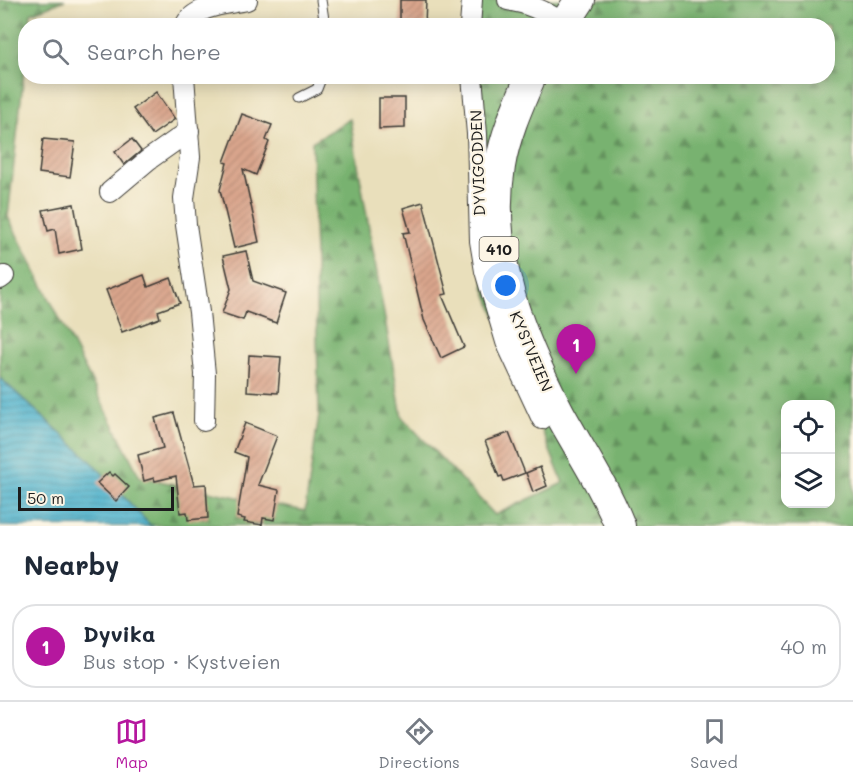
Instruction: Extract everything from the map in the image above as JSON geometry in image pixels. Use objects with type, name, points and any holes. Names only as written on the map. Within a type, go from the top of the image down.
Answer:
[{"type":"main road","points":[[568,18],[580,0]]},
{"type":"main road","name":"KYSTVEIEN","points":[[528,84],[512,120],[500,165],[496,207],[500,259],[509,297],[552,417],[610,526]]},
{"type":"main road","name":"KYSTVEIEN","points":[[552,417],[602,484],[620,526]]},
{"type":"street","points":[[188,18],[204,5],[247,0]]},
{"type":"street","points":[[471,18],[472,0]]},
{"type":"street","points":[[508,0],[520,2],[554,18]]},
{"type":"street","points":[[185,84],[190,158],[184,198],[200,312],[205,374],[204,421]]},
{"type":"street","name":"DYVIGODDEN","points":[[473,84],[477,134],[480,241],[485,271],[506,342],[552,417]]},
{"type":"street","points":[[110,192],[148,160],[189,131]]},
{"type":"lane","points":[[321,0],[324,18]]},
{"type":"lane","points":[[299,98],[317,88],[319,84]]},
{"type":"green space","points":[[0,0],[65,0],[31,13],[31,18],[18,18],[18,84],[23,84],[8,217],[140,477],[305,511],[319,414],[312,142],[350,119],[402,417],[495,515],[563,483],[484,287],[478,84],[835,84],[835,18],[478,18],[479,0],[853,0],[853,526],[150,525],[62,434],[0,378]]},
{"type":"water","points":[[0,378],[90,460],[150,525],[154,526],[0,526]]},
{"type":"building","points":[[400,0],[426,0],[425,18],[400,18]]},
{"type":"building","points":[[156,92],[175,119],[152,135],[133,109]]},
{"type":"building","points":[[379,98],[405,98],[405,128],[379,129]]},
{"type":"building","points":[[242,114],[272,125],[266,140],[269,142],[256,175],[243,169],[259,242],[234,248],[220,190],[227,163],[224,162]]},
{"type":"building","points":[[43,139],[75,142],[70,177],[39,173]]},
{"type":"building","points":[[132,139],[141,151],[124,165],[115,152]]},
{"type":"building","points":[[423,202],[447,294],[442,295],[464,347],[441,358],[424,320],[403,233],[410,232],[403,208]]},
{"type":"building","points":[[74,204],[82,249],[59,254],[55,229],[48,231],[43,210]]},
{"type":"building","points":[[246,251],[253,281],[286,293],[276,323],[246,312],[243,320],[222,313],[231,289],[223,256]]},
{"type":"building","points":[[144,275],[148,287],[171,278],[180,303],[158,311],[160,318],[122,332],[106,290]]},
{"type":"building","points":[[249,355],[281,357],[278,393],[247,391]]},
{"type":"building","points":[[174,413],[194,485],[206,484],[208,518],[188,520],[187,512],[180,513],[176,476],[144,481],[138,455],[163,448],[155,418]]},
{"type":"building","points":[[245,423],[277,436],[258,485],[279,490],[274,520],[263,518],[262,525],[244,522],[245,519],[237,517],[247,457],[234,452]]},
{"type":"building","points":[[509,433],[525,473],[504,481],[502,476],[499,477],[485,441]]},
{"type":"building","points":[[540,467],[547,486],[533,492],[526,473]]},
{"type":"building","points":[[109,472],[113,476],[115,474],[129,487],[116,501],[97,483]]},
{"type":"place","name":"Dyvika","points":[[576,374]]}]
